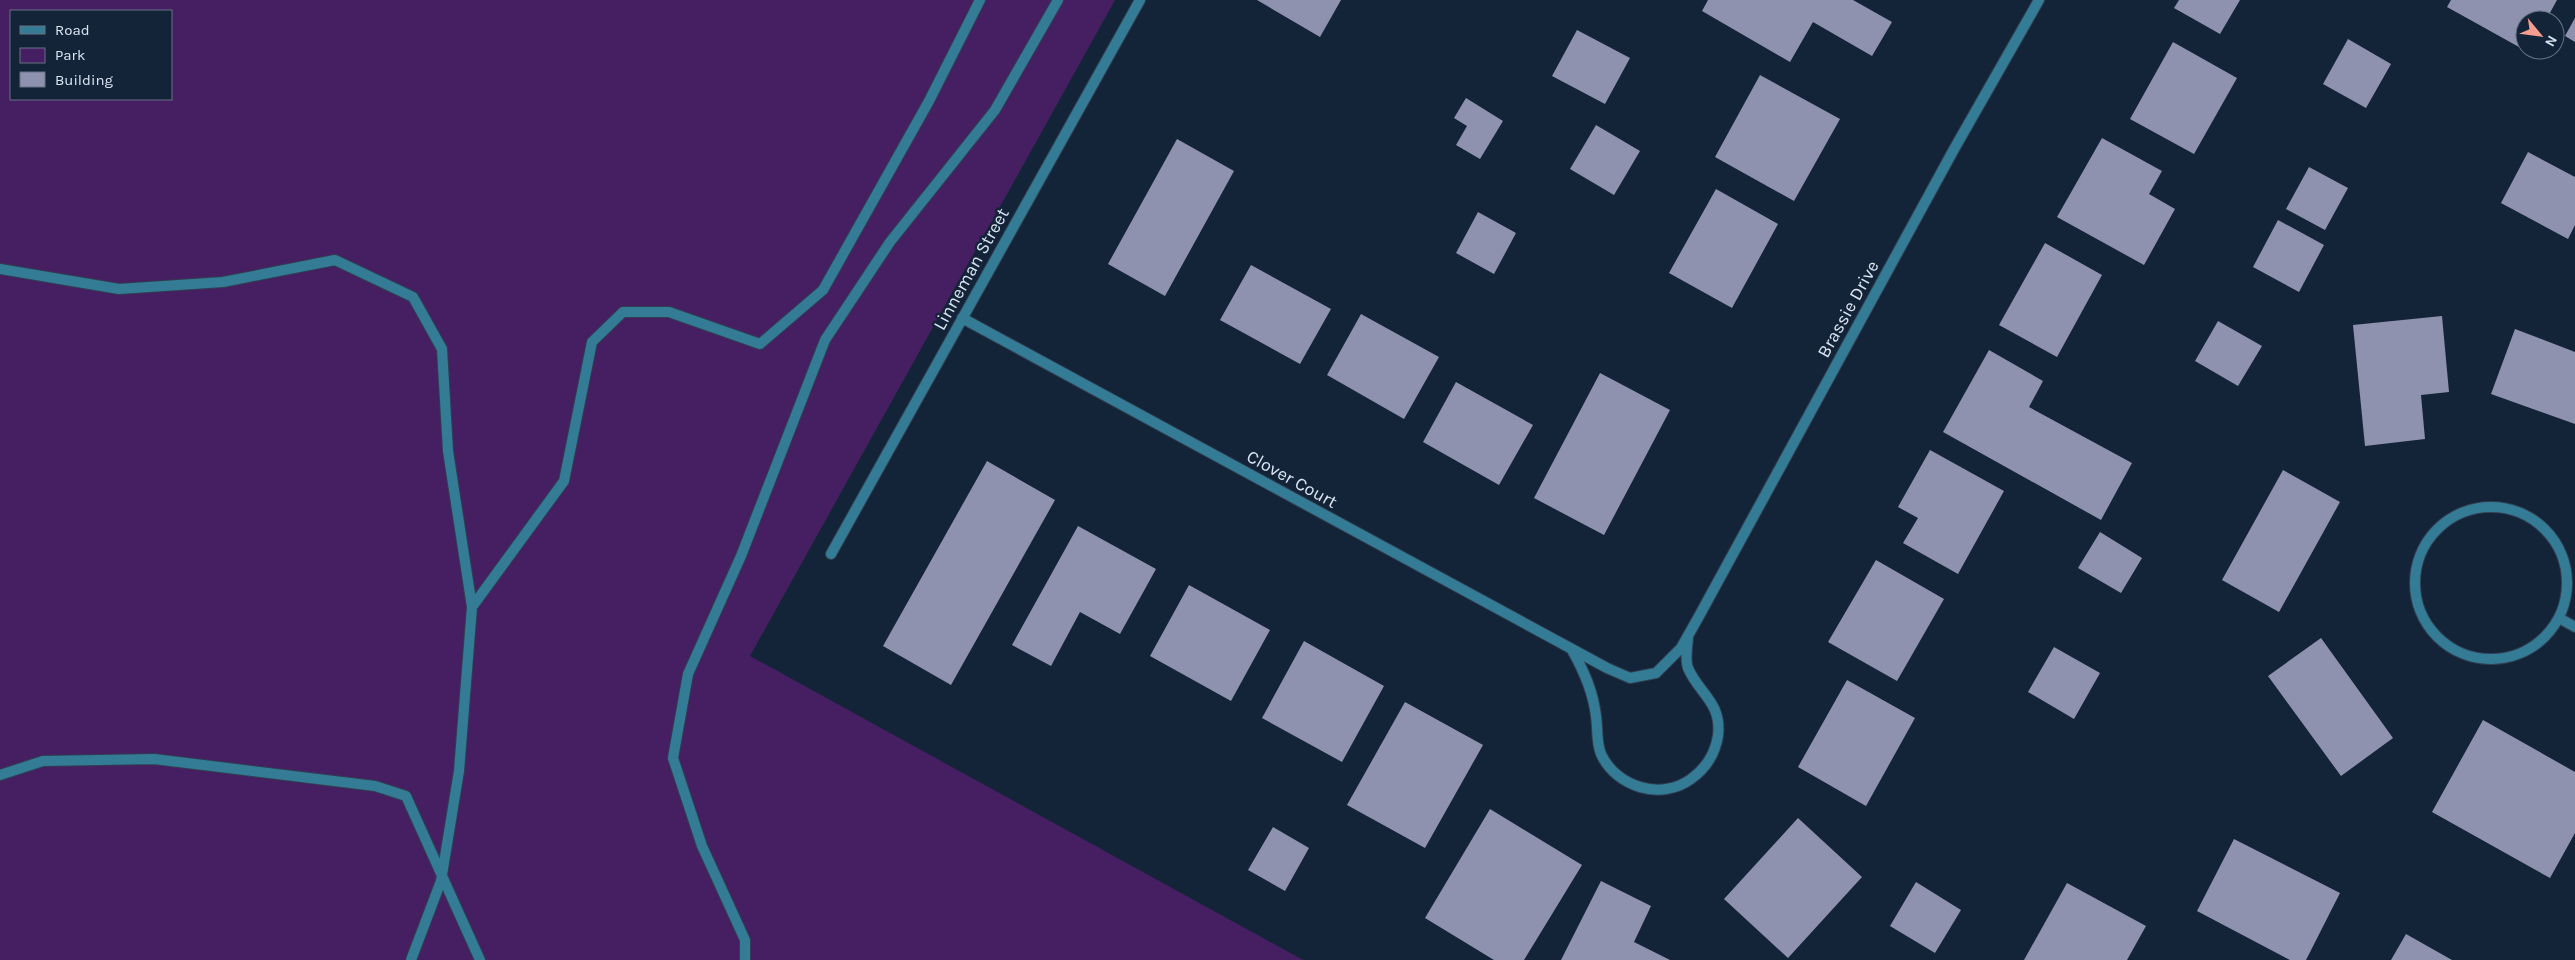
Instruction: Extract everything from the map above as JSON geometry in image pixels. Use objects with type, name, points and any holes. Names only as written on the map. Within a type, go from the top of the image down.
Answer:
[{"type":"street","points":[[472,607],[564,481],[592,342],[623,312],[669,312],[760,344],[823,290],[929,100],[980,0]]},
{"type":"street","points":[[745,960],[745,940],[702,846],[673,758],[688,674],[741,556],[825,340],[890,242],[995,110],[1058,0]]},
{"type":"street","name":"Linneman Street","points":[[831,554],[1140,0]]},
{"type":"street","name":"Brassie Drive","points":[[1607,668],[1630,678],[1656,673],[1681,648],[1953,150],[2040,0]]},
{"type":"street","points":[[0,268],[119,289],[223,282],[335,260],[412,297],[442,349],[448,451],[472,607],[459,771],[442,872],[411,960]]},
{"type":"street","name":"Clover Court","points":[[962,318],[1607,668]]},
{"type":"street","points":[[2482,507],[2507,508],[2534,520],[2554,540],[2562,554],[2567,580],[2566,596],[2559,618],[2538,644],[2523,652],[2496,660],[2470,657],[2442,643],[2424,622],[2419,611],[2414,584],[2419,555],[2427,541],[2445,522],[2466,510],[2482,507]]},
{"type":"street","points":[[2559,618],[2575,627]]},
{"type":"street","name":"Brassie Drive","points":[[1571,649],[1588,676],[1596,718],[1596,734],[1600,747],[1612,770],[1628,783],[1647,790],[1667,790],[1685,783],[1702,771],[1713,755],[1718,735],[1716,715],[1709,697],[1696,682],[1687,666],[1688,635]]},
{"type":"street","points":[[0,775],[43,761],[154,759],[375,786],[406,796],[442,872],[480,960]]},
{"type":"green space","points":[[0,0],[1115,0],[750,656],[1303,960],[0,960]]},
{"type":"building","points":[[1257,0],[1341,0],[1320,37]]},
{"type":"building","points":[[1708,0],[1853,0],[1892,22],[1872,56],[1813,22],[1790,62],[1702,11]]},
{"type":"building","points":[[2179,0],[2240,0],[2220,34],[2174,8]]},
{"type":"building","points":[[2451,0],[2557,0],[2552,10],[2515,10],[2515,45],[2447,7]]},
{"type":"building","points":[[2575,18],[2575,42],[2565,36]]},
{"type":"building","points":[[1577,30],[1630,58],[1605,104],[1552,76]]},
{"type":"building","points":[[2348,39],[2391,64],[2366,108],[2323,84]]},
{"type":"building","points":[[2173,42],[2237,78],[2194,154],[2130,119]]},
{"type":"building","points":[[1760,75],[1840,119],[1794,201],[1715,157]]},
{"type":"building","points":[[1466,98],[1503,121],[1480,159],[1456,145],[1467,126],[1454,118]]},
{"type":"building","points":[[1596,125],[1640,151],[1614,195],[1570,169]]},
{"type":"building","points":[[2102,138],[2162,171],[2149,194],[2175,209],[2144,265],[2057,217]]},
{"type":"building","points":[[1177,139],[1234,171],[1165,296],[1108,264]]},
{"type":"building","points":[[2528,152],[2575,177],[2575,225],[2568,239],[2501,203]]},
{"type":"building","points":[[2309,167],[2348,188],[2325,230],[2286,209]]},
{"type":"building","points":[[1716,189],[1778,224],[1732,308],[1669,273]]},
{"type":"building","points":[[1478,212],[1516,233],[1494,274],[1456,253]]},
{"type":"building","points":[[2278,220],[2324,245],[2299,292],[2253,267]]},
{"type":"building","points":[[2045,243],[2102,275],[2057,357],[1999,325]]},
{"type":"building","points":[[1251,265],[1331,309],[1300,364],[1220,320]]},
{"type":"building","points":[[1361,314],[1439,357],[1404,419],[1327,375]]},
{"type":"building","points":[[2442,316],[2449,392],[2421,395],[2425,439],[2365,446],[2353,325]]},
{"type":"building","points":[[2218,321],[2262,346],[2238,386],[2195,361]]},
{"type":"building","points":[[2515,329],[2575,352],[2575,424],[2491,394]]},
{"type":"building","points":[[1989,350],[2043,381],[2029,407],[2132,463],[2101,520],[1943,432]]},
{"type":"building","points":[[1600,373],[1670,410],[1604,535],[1534,498]]},
{"type":"building","points":[[1456,382],[1533,425],[1499,485],[1423,442]]},
{"type":"building","points":[[1930,450],[2004,491],[1958,574],[1903,543],[1918,518],[1898,507]]},
{"type":"building","points":[[987,461],[1055,500],[951,685],[883,646]]},
{"type":"building","points":[[2283,470],[2340,502],[2279,612],[2222,580]]},
{"type":"building","points":[[1078,526],[1156,569],[1120,634],[1080,612],[1051,666],[1012,645]]},
{"type":"building","points":[[2100,532],[2142,558],[2121,593],[2078,568]]},
{"type":"building","points":[[1876,560],[1944,599],[1897,681],[1828,642]]},
{"type":"building","points":[[1189,585],[1270,630],[1231,701],[1150,656]]},
{"type":"building","points":[[2321,638],[2393,738],[2341,776],[2268,676]]},
{"type":"building","points":[[1304,641],[1384,686],[1342,762],[1262,718]]},
{"type":"building","points":[[2054,647],[2100,673],[2074,719],[2028,692]]},
{"type":"building","points":[[1847,680],[1915,718],[1866,806],[1798,767]]},
{"type":"building","points":[[1405,702],[1483,745],[1425,848],[1347,805]]},
{"type":"building","points":[[2483,720],[2575,772],[2575,833],[2550,878],[2432,812]]},
{"type":"building","points":[[1490,809],[1582,865],[1524,960],[1494,960],[1425,918]]},
{"type":"building","points":[[1798,818],[1862,877],[1788,958],[1724,899]]},
{"type":"building","points":[[1273,827],[1309,848],[1285,891],[1248,870]]},
{"type":"building","points":[[2234,839],[2340,893],[2306,960],[2290,960],[2197,911]]},
{"type":"building","points":[[1601,881],[1651,906],[1634,942],[1670,960],[1561,960]]},
{"type":"building","points":[[1916,882],[1961,910],[1935,953],[1890,926]]},
{"type":"building","points":[[2067,883],[2146,926],[2127,960],[2024,960]]},
{"type":"building","points":[[2406,934],[2452,960],[2391,960]]}]
